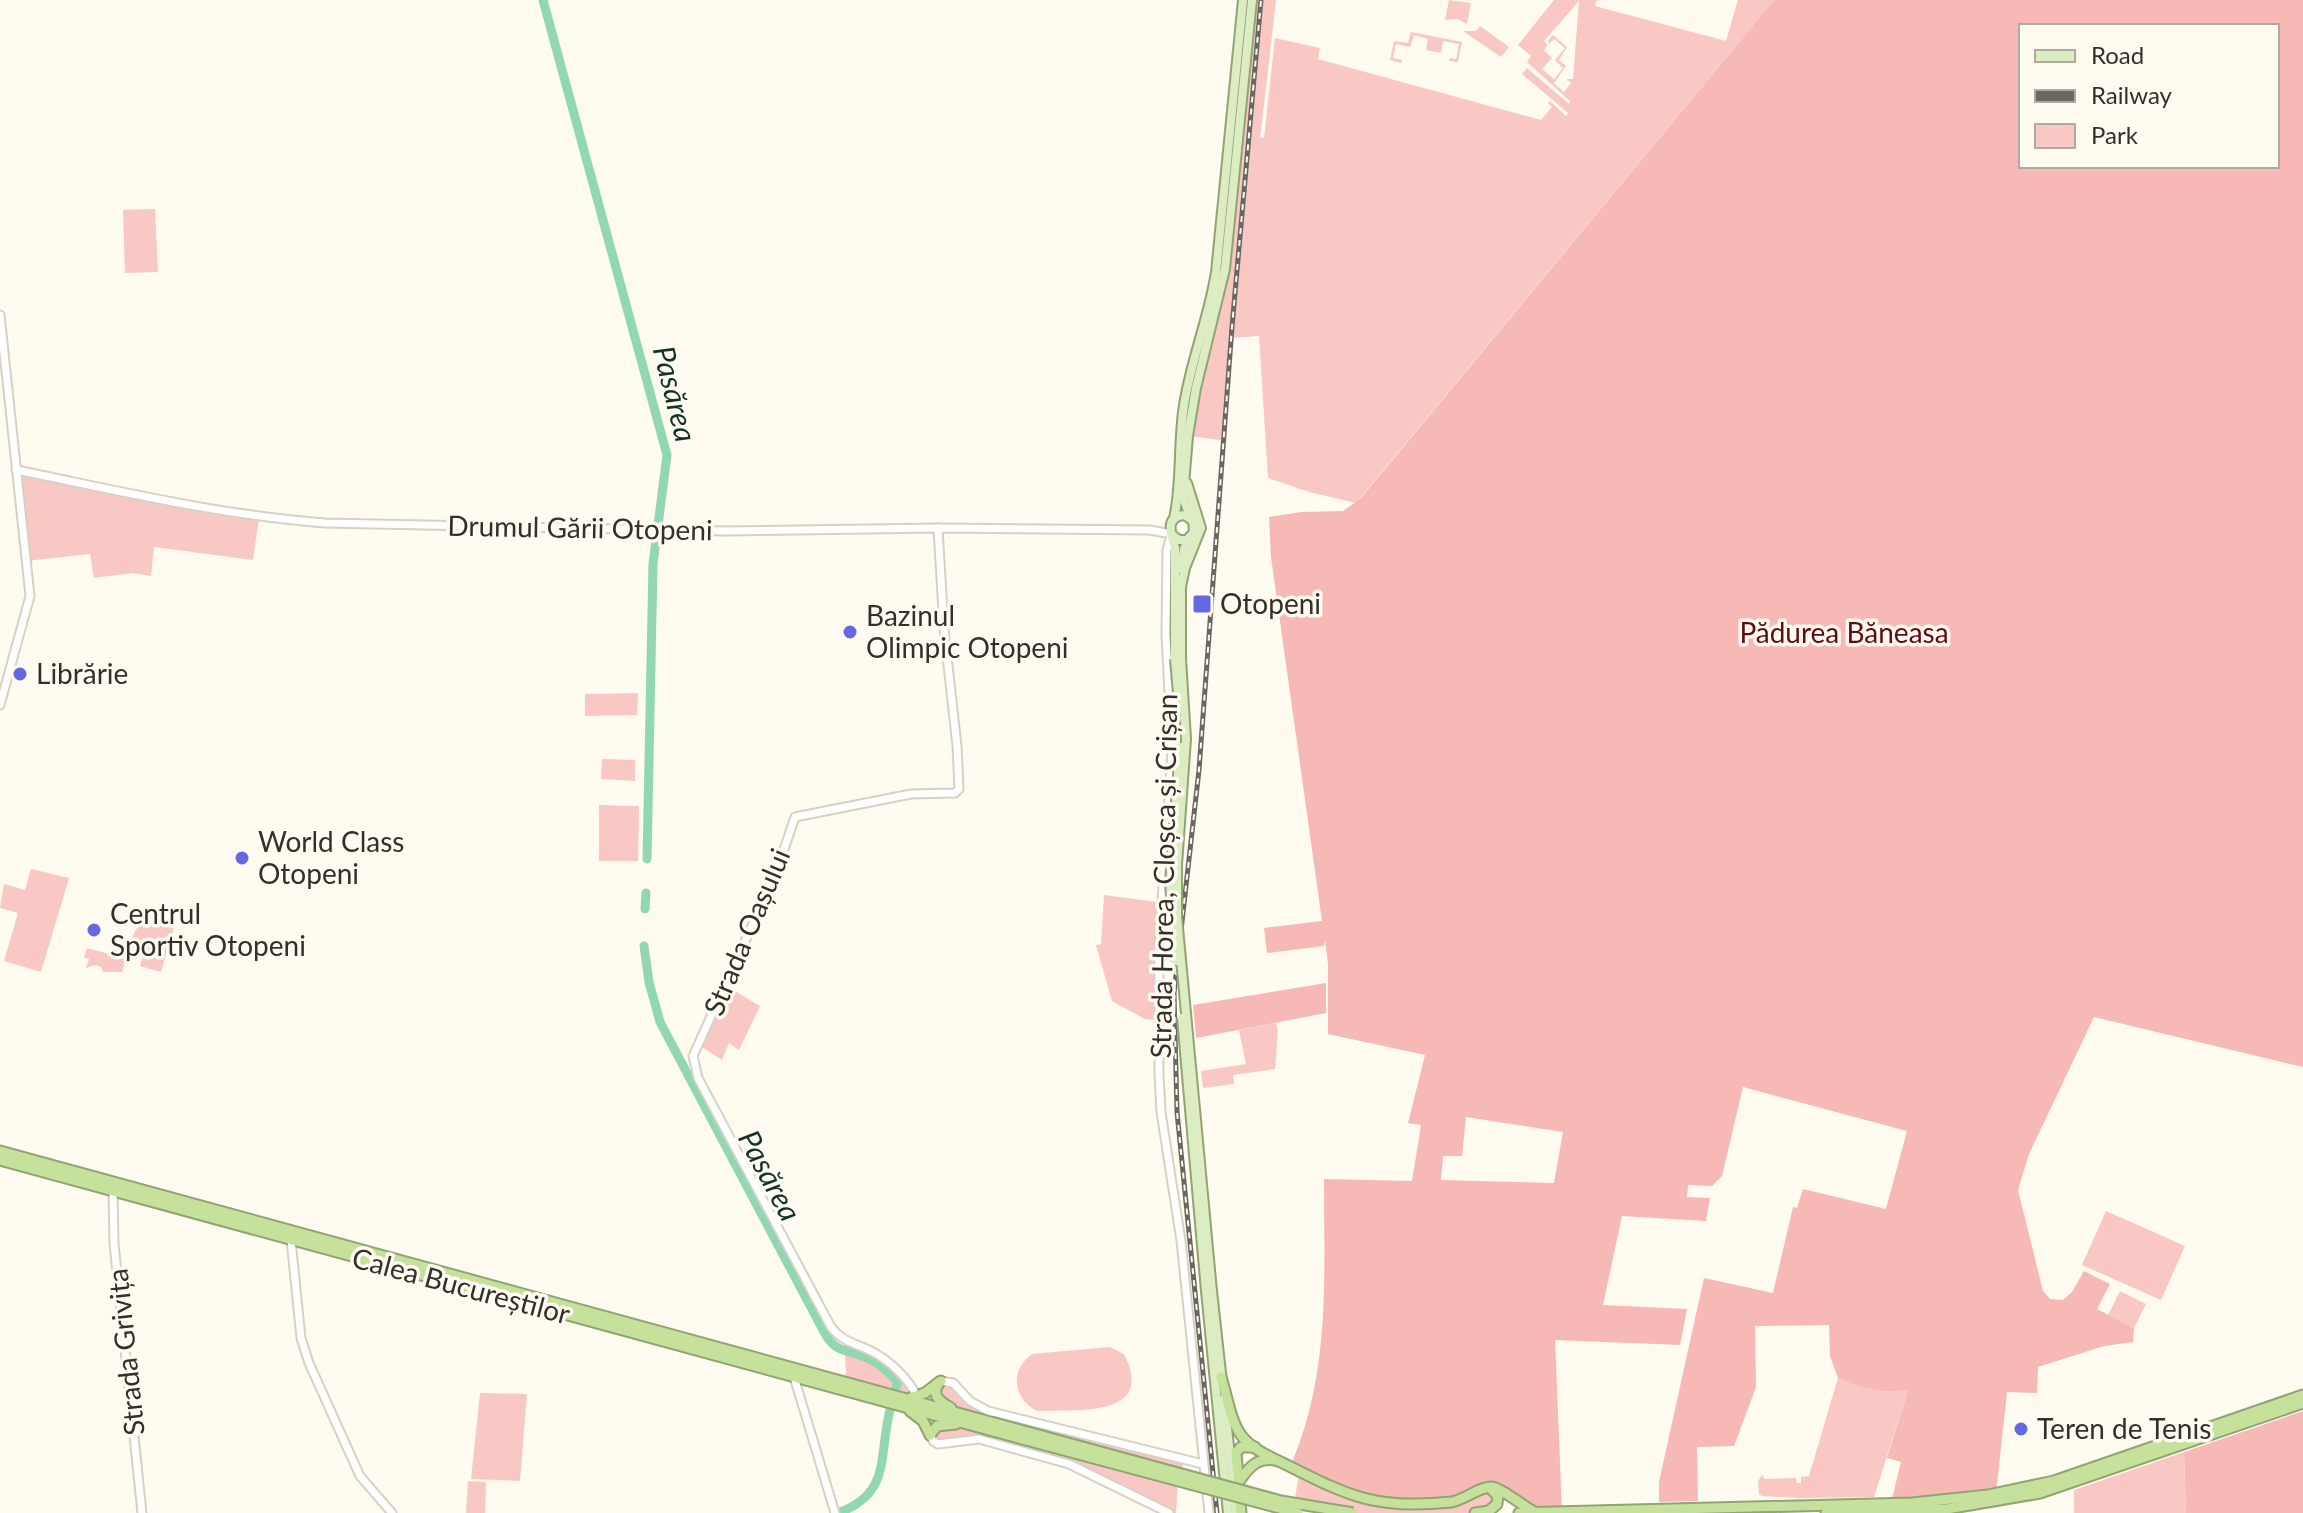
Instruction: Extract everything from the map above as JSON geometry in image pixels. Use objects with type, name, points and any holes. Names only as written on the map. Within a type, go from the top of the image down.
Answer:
[{"type":"highway","name":"Calea Bucureștilor","points":[[0,1151],[903,1402],[923,1412],[968,1420]]},
{"type":"highway","name":"Calea Bucureștilor","points":[[0,1160],[794,1377],[903,1402]]},
{"type":"highway","points":[[1221,1377],[1238,1430],[1253,1447],[1332,1488],[1356,1498],[1381,1503],[1452,1502],[1468,1498],[1484,1488],[1497,1488],[1536,1512]]},
{"type":"highway","points":[[903,1402],[941,1381]]},
{"type":"highway","points":[[941,1381],[935,1390],[938,1399],[968,1420]]},
{"type":"highway","points":[[1519,1513],[1912,1503],[1988,1495],[2054,1481],[2303,1395]]},
{"type":"highway","points":[[903,1402],[1298,1513]]},
{"type":"highway","points":[[903,1402],[923,1421],[930,1435]]},
{"type":"highway","points":[[1826,1513],[1947,1509],[2040,1493],[2303,1403]]},
{"type":"highway","points":[[930,1435],[939,1425],[968,1420]]},
{"type":"highway","points":[[990,1426],[1281,1501],[1353,1513]]},
{"type":"highway","points":[[1225,1447],[1238,1477]]},
{"type":"highway","points":[[1253,1447],[1241,1451],[1239,1460],[1245,1464],[1268,1459],[1278,1461]]},
{"type":"highway","points":[[1241,1513],[1235,1457],[1238,1449],[1253,1447]]},
{"type":"highway","points":[[1238,1477],[1256,1463]]},
{"type":"highway","points":[[1475,1513],[1489,1511],[1497,1504],[1496,1493],[1484,1488]]},
{"type":"main road","points":[[1243,0],[1216,272],[1186,396],[1171,534],[1179,540],[1190,538],[1195,528],[1183,497],[1187,456],[1196,388],[1225,269],[1252,0]]},
{"type":"main road","points":[[1181,587],[1201,528],[1187,489],[1187,456]]},
{"type":"main road","points":[[1173,519],[1181,515],[1191,519]]},
{"type":"main road","name":"Strada Horea, Cloșca și Crișan","points":[[1171,534],[1175,548],[1180,736],[1170,900],[1225,1447]]},
{"type":"main road","name":"Strada Horea, Cloșca și Crișan","points":[[1178,658],[1182,555],[1190,538]]},
{"type":"main road","name":"Strada Horea, Cloșca și Crișan","points":[[1209,1291],[1218,1347],[1225,1447]]},
{"type":"main road","points":[[1225,1447],[1228,1513]]},
{"type":"main road","points":[[1225,1447],[1241,1513]]},
{"type":"street","points":[[0,315],[30,596],[0,705]]},
{"type":"street","name":"Drumul Gării Otopeni","points":[[16,470],[160,502],[259,518],[325,523],[725,531],[938,528],[1150,530],[1171,534]]},
{"type":"street","name":"Drumul Gării Otopeni","points":[[1150,530],[1173,519]]},
{"type":"street","name":"Strada Oașului","points":[[917,1397],[908,1381],[876,1353],[844,1341],[831,1327],[698,1078],[693,1056],[780,865],[795,817],[911,794],[955,793],[959,789],[938,528]]},
{"type":"street","name":"Strada Horea, Cloșca și Crișan","points":[[1171,534],[1167,550],[1165,609],[1172,737],[1159,946],[1159,1074],[1161,1112],[1178,1214],[1209,1513]]},
{"type":"street","name":"Strada Grivița","points":[[113,1191],[113,1229],[142,1513]]},
{"type":"street","points":[[291,1240],[301,1338],[309,1363],[360,1476],[392,1513]]},
{"type":"street","points":[[794,1377],[835,1513]]},
{"type":"street","points":[[941,1381],[953,1383],[970,1401],[988,1411],[1203,1464]]},
{"type":"street","points":[[930,1435],[938,1444],[967,1438],[979,1439],[1069,1464],[1169,1513]]},
{"type":"green space","points":[[1252,0],[1276,0],[1260,137],[1264,138],[1275,38],[1320,48],[1318,59],[1541,120],[1552,107],[1548,103],[1550,101],[1566,116],[1568,113],[1522,74],[1527,68],[1569,104],[1570,101],[1527,62],[1531,56],[1518,45],[1554,0],[1600,0],[1596,1],[1595,6],[1726,41],[1738,0],[1774,0],[1356,503],[1268,478],[1259,336],[1230,338],[1221,440],[1188,436],[1219,302]],"holes":[[[1579,1],[1573,79],[1567,79],[1571,83],[1564,92],[1554,83],[1566,66],[1559,60],[1567,47],[1553,35],[1549,44],[1554,39],[1565,48],[1555,60],[1563,68],[1554,79],[1542,69],[1552,58],[1544,50],[1548,45],[1544,41]]]},
{"type":"green space","points":[[1449,0],[1471,3],[1467,24],[1457,19],[1445,20]]},
{"type":"green space","name":"Pădurea Băneasa","points":[[1774,0],[2303,0],[2303,1067],[2094,1017],[2029,1154],[2018,1190],[2043,1291],[2050,1299],[2063,1300],[2072,1292],[2084,1271],[2110,1284],[2097,1309],[2134,1328],[2133,1342],[2104,1346],[2038,1367],[2037,1393],[2007,1392],[1996,1494],[1891,1503],[1901,1462],[1887,1458],[1908,1390],[1872,1390],[1838,1378],[1830,1356],[1829,1325],[1755,1326],[1756,1387],[1734,1446],[1697,1447],[1698,1501],[1659,1502],[1659,1482],[1704,1278],[1773,1293],[1793,1207],[1797,1208],[1803,1189],[1886,1209],[1907,1131],[1743,1087],[1722,1176],[1712,1186],[1688,1185],[1687,1197],[1710,1198],[1706,1221],[1622,1216],[1603,1305],[1687,1309],[1680,1345],[1555,1340],[1562,1511],[1536,1512],[1494,1487],[1463,1500],[1386,1503],[1290,1467],[1313,1397],[1319,1361],[1324,1289],[1324,1179],[1412,1181],[1421,1125],[1408,1123],[1425,1055],[1328,1034],[1325,940],[1324,946],[1267,953],[1264,928],[1322,921],[1271,557],[1269,517],[1343,511],[1360,499]],"holes":[[[1466,1117],[1563,1132],[1554,1183],[1441,1180],[1443,1156],[1462,1156]]]},
{"type":"green space","points":[[1480,26],[1509,47],[1501,57],[1463,31],[1476,31]]},
{"type":"green space","points":[[1411,32],[1462,42],[1458,62],[1449,61],[1450,58],[1456,59],[1459,44],[1443,41],[1441,53],[1426,50],[1428,39],[1414,35],[1410,47],[1396,44],[1393,58],[1402,60],[1401,63],[1390,60],[1394,41],[1408,43]]},
{"type":"green space","points":[[155,209],[158,272],[125,273],[123,210]]},
{"type":"green space","points":[[16,470],[259,518],[253,560],[154,547],[151,576],[132,573],[94,578],[90,554],[26,561]]},
{"type":"green space","points":[[638,693],[637,715],[585,716],[585,694]]},
{"type":"green space","points":[[602,759],[635,760],[635,781],[601,779]]},
{"type":"green space","points":[[599,805],[639,806],[638,861],[599,861]]},
{"type":"green space","points":[[31,869],[69,878],[41,972],[4,961],[18,913],[0,908],[4,884],[25,890]]},
{"type":"green space","points":[[1104,895],[1157,902],[1156,1020],[1145,1019],[1112,1001],[1096,945],[1101,944]]},
{"type":"green space","points":[[149,916],[176,920],[161,972],[140,966],[143,956],[128,953],[122,972],[103,972],[101,967],[95,965],[86,968],[89,959],[84,957],[87,948],[116,956],[125,949],[139,925],[146,927]]},
{"type":"green space","points":[[1326,983],[1326,1013],[1196,1038],[1193,1005]]},
{"type":"green space","points":[[728,987],[760,1006],[739,1050],[729,1043],[722,1060],[702,1047]]},
{"type":"green space","points":[[1276,1023],[1275,1069],[1233,1075],[1234,1084],[1203,1088],[1201,1071],[1246,1064],[1239,1030]]},
{"type":"green space","points":[[2106,1211],[2185,1246],[2161,1300],[2082,1265]]},
{"type":"green space","points":[[2120,1291],[2146,1304],[2134,1328],[2108,1315]]},
{"type":"green space","points":[[844,1341],[883,1359],[917,1397],[844,1381]]},
{"type":"green space","points":[[1110,1347],[1124,1354],[1131,1375],[1130,1390],[1121,1400],[1090,1409],[1037,1411],[1023,1399],[1017,1376],[1032,1354]]},
{"type":"green space","points":[[1838,1378],[1873,1390],[1908,1390],[1874,1497],[1762,1496],[1758,1481],[1762,1475],[1765,1479],[1796,1478],[1797,1483],[1801,1483],[1801,1477],[1809,1476]]},
{"type":"green space","points":[[943,1380],[948,1380],[976,1406],[1185,1460],[1180,1473],[969,1416],[938,1399]]},
{"type":"green space","points":[[480,1393],[527,1394],[520,1481],[471,1479]]},
{"type":"green space","points":[[2303,1411],[2303,1513],[2186,1513],[2184,1452]]},
{"type":"green space","points":[[913,1413],[1178,1481],[1176,1513],[1169,1513],[1089,1472],[979,1439],[941,1444]]},
{"type":"green space","points":[[2184,1452],[2186,1513],[2074,1513],[2074,1490]]},
{"type":"green space","points":[[1299,1474],[1484,1488],[1498,1502],[1475,1513],[1353,1513],[1294,1504]]},
{"type":"green space","points":[[468,1481],[486,1482],[485,1513],[466,1513]]},
{"type":"waterway","name":"Pasărea","points":[[543,0],[667,455],[653,564],[647,859]]},
{"type":"waterway","name":"Pasărea","points":[[645,909],[646,893]]},
{"type":"waterway","name":"Pasărea","points":[[644,946],[649,982],[660,1022],[824,1332],[838,1348],[884,1368],[898,1382],[895,1391]]},
{"type":"waterway","name":"Pasărea","points":[[838,1513],[855,1505],[875,1484],[883,1458],[890,1410]]},
{"type":"railway","points":[[1217,1513],[1177,1112],[1174,993],[1199,770],[1232,327],[1261,0]]},
{"type":"place","name":"Otopeni","points":[[1202,604]]},
{"type":"place","name":"Bazinul Olimpic Otopeni","points":[[850,632]]},
{"type":"place","name":"Librărie","points":[[20,674]]},
{"type":"place","name":"World Class Otopeni","points":[[242,858]]},
{"type":"place","name":"Centrul Sportiv Otopeni","points":[[94,930]]},
{"type":"place","name":"Teren de Tenis","points":[[2021,1429]]}]
